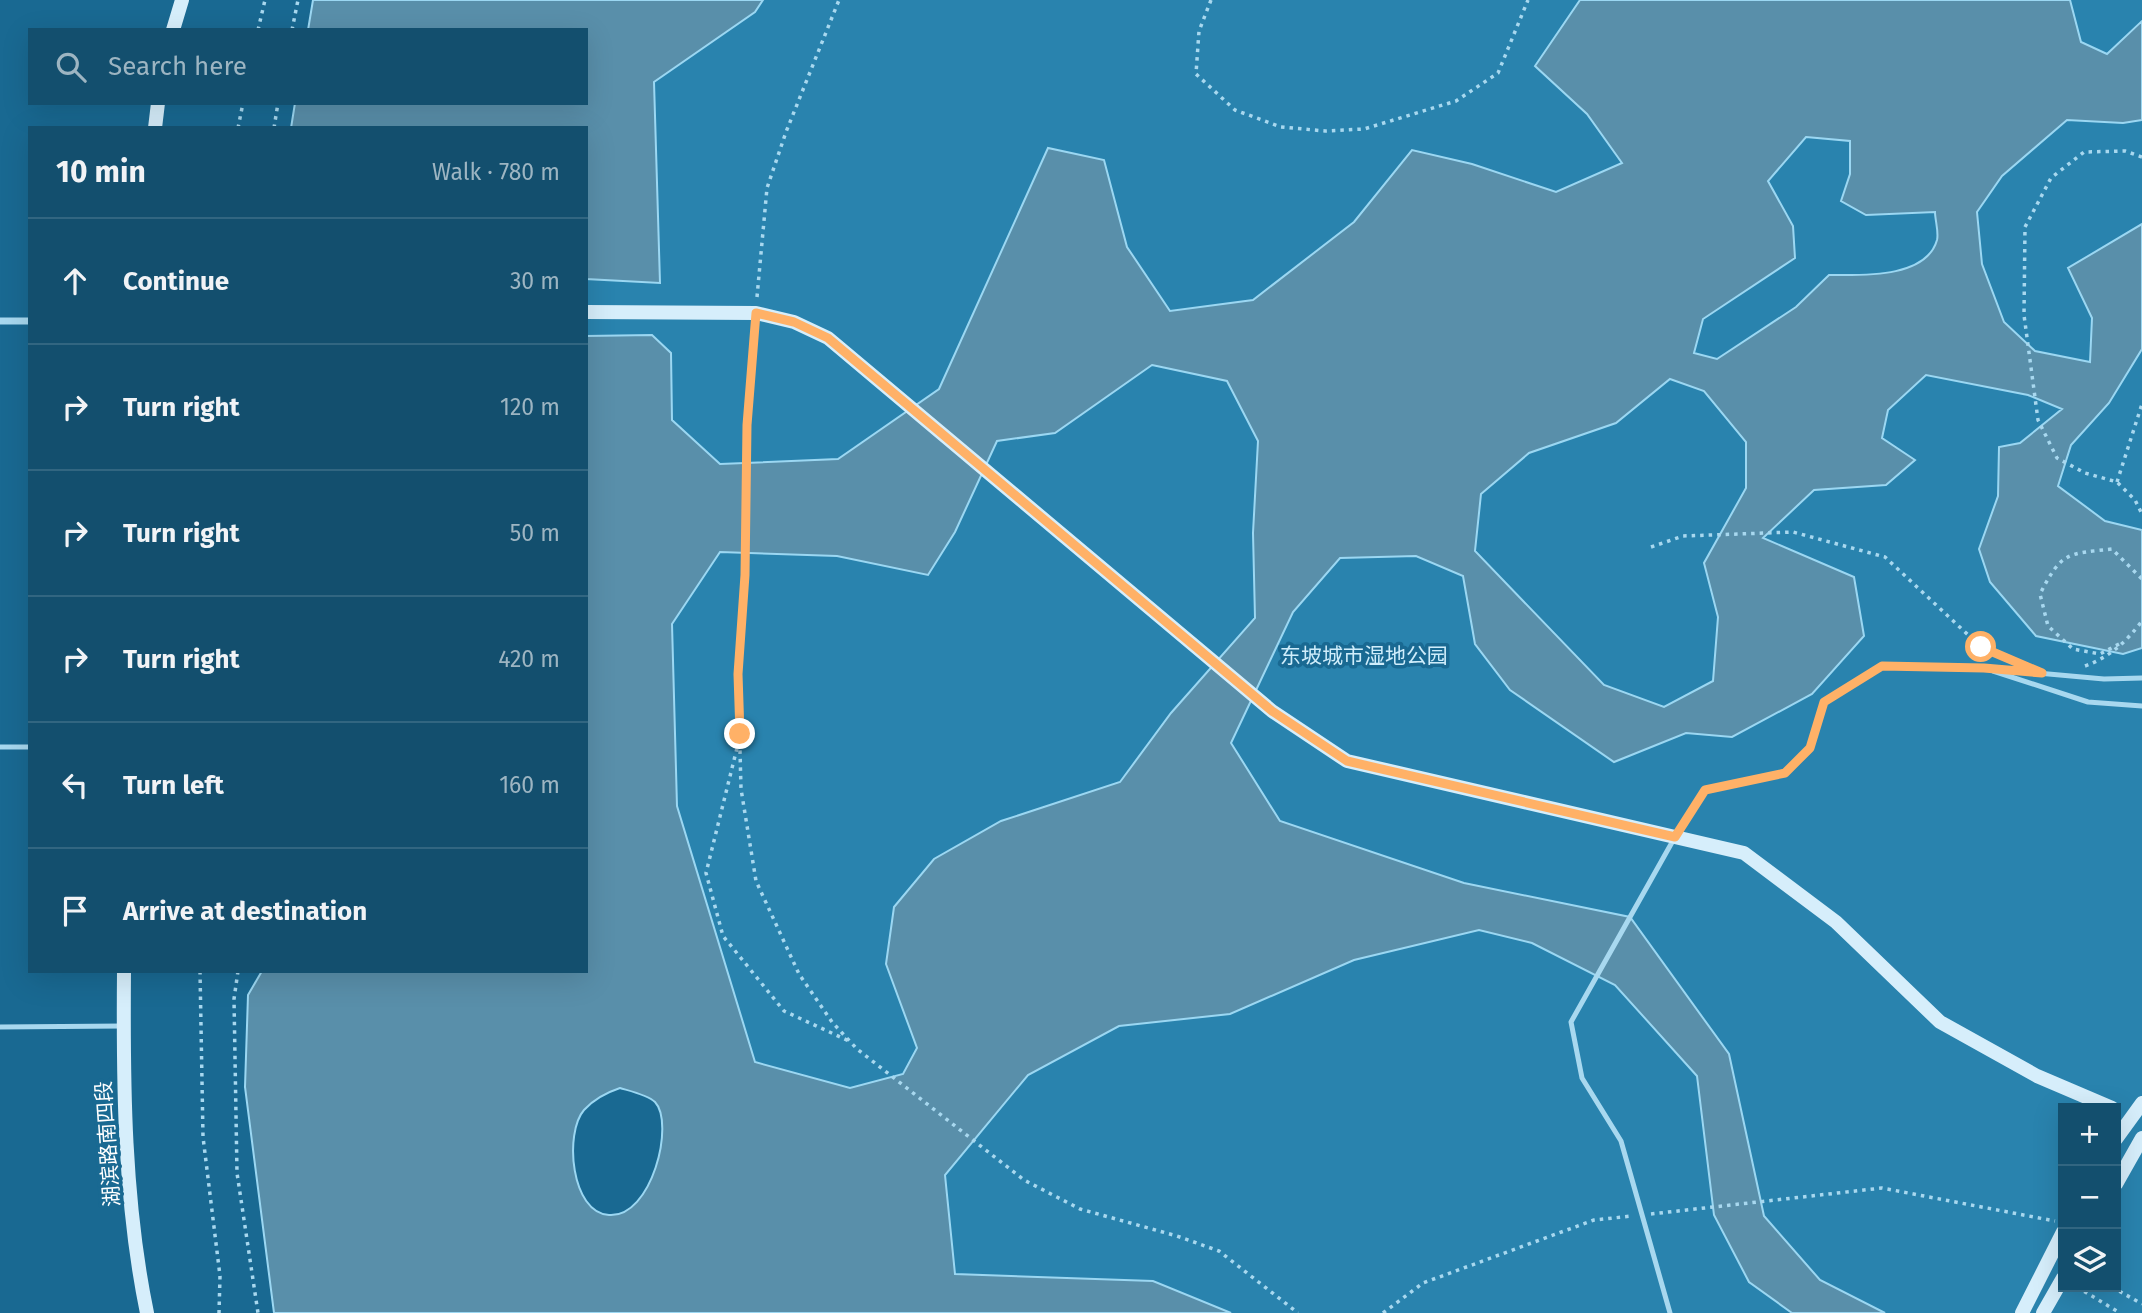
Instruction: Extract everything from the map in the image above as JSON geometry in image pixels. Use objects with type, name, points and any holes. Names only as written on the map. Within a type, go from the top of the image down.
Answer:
[{"type":"street","points":[[174,28],[182,0]]},
{"type":"street","points":[[155,126],[158,105]]},
{"type":"street","points":[[588,312],[668,310],[756,313],[794,322],[828,338],[1272,711],[1347,761],[1744,853],[1836,922],[1940,1022],[2037,1076],[2100,1103]]},
{"type":"street","points":[[0,321],[28,321]]},
{"type":"street","name":"湖滨路南四段","points":[[124,973],[123,1083],[138,1272],[147,1313]]},
{"type":"street","points":[[2121,1134],[2136,1119],[2142,1103]]},
{"type":"street","points":[[2136,1119],[2142,1130]]},
{"type":"street","points":[[2121,1175],[2142,1138]]},
{"type":"street","points":[[2022,1313],[2058,1242]]},
{"type":"street","points":[[2043,1313],[2058,1287]]},
{"type":"lane","points":[[1670,1313],[1644,1214],[1621,1141],[1582,1078],[1570,1021],[1675,837],[1705,790],[1785,773],[1810,748],[1824,702],[1882,666],[1984,668],[2105,679],[2142,678]]},
{"type":"lane","points":[[1984,668],[2088,702],[2142,706]]},
{"type":"lane","points":[[0,747],[28,747]]},
{"type":"lane","points":[[0,1027],[124,1026]]},
{"type":"path","points":[[258,28],[265,0]]},
{"type":"path","points":[[292,28],[298,0]]},
{"type":"path","points":[[839,0],[786,132],[767,188],[747,425],[745,575],[738,674],[741,789],[757,881],[799,974],[832,1022],[850,1042],[1024,1180],[1080,1209],[1220,1251],[1298,1313]]},
{"type":"path","points":[[1211,0],[1199,31],[1196,74],[1235,110],[1280,127],[1325,131],[1364,129],[1456,101],[1498,73],[1528,0]]},
{"type":"path","points":[[238,126],[243,105]]},
{"type":"path","points":[[274,126],[278,105]]},
{"type":"path","points":[[2142,157],[2125,151],[2084,152],[2051,178],[2025,227],[2024,315],[2038,420],[2057,458],[2085,473],[2117,482],[2135,500],[2142,514]]},
{"type":"path","points":[[2117,482],[2142,404]]},
{"type":"path","points":[[1651,547],[1683,536],[1793,532],[1885,557],[1981,647],[2018,663]]},
{"type":"path","points":[[2127,640],[2100,653],[2073,649],[2048,626],[2040,594],[2054,568],[2070,554],[2112,549],[2142,579]]},
{"type":"path","points":[[2081,667],[2103,660],[2127,640],[2142,621]]},
{"type":"path","points":[[740,734],[706,873],[723,936],[784,1011],[850,1042]]},
{"type":"path","points":[[200,973],[203,1137],[220,1276],[219,1313]]},
{"type":"path","points":[[238,973],[234,999],[237,1173],[258,1313]]},
{"type":"path","points":[[1383,1313],[1423,1283],[1594,1220],[1881,1188],[2058,1222]]},
{"type":"path","points":[[2085,1292],[2120,1313]]},
{"type":"path","points":[[2121,1292],[2142,1304]]},
{"type":"green space","name":"东坡城市湿地公园","points":[[763,0],[2142,0],[2142,1313],[1231,1313],[1152,1281],[955,1274],[755,1062],[677,806],[672,624],[652,335],[588,336],[588,279],[659,283],[654,81],[755,12]]},
{"type":"shaded area","points":[[313,0],[763,0],[755,12],[654,82],[660,283],[588,279],[588,126],[291,126],[295,105],[588,105],[588,28],[308,28]]},
{"type":"shaded area","points":[[1580,0],[2070,0],[2081,42],[2107,54],[2142,21],[2142,120],[2123,123],[2067,120],[2002,176],[1977,212],[1982,264],[2004,322],[2035,351],[2090,362],[2092,318],[2068,268],[2142,224],[2142,349],[2109,403],[2071,445],[2058,486],[2105,521],[2142,530],[2142,648],[2123,654],[2036,636],[1990,582],[1979,549],[1998,496],[1999,447],[2020,443],[2062,409],[2028,395],[1926,375],[1888,410],[1882,438],[1915,460],[1886,485],[1814,490],[1763,538],[1854,577],[1864,636],[1812,694],[1732,737],[1686,733],[1614,762],[1510,690],[1475,644],[1463,576],[1416,556],[1340,558],[1293,612],[1231,743],[1280,821],[1464,883],[1630,917],[1729,1054],[1764,1216],[1820,1280],[1885,1313],[1792,1313],[1749,1282],[1714,1215],[1697,1076],[1615,985],[1532,943],[1479,930],[1354,960],[1230,1014],[1119,1026],[1028,1075],[945,1175],[955,1274],[1153,1281],[1231,1313],[274,1313],[245,1087],[248,995],[261,973],[588,973],[588,336],[652,335],[671,353],[672,420],[720,464],[838,459],[939,389],[1048,148],[1104,160],[1127,247],[1170,311],[1253,300],[1354,222],[1412,150],[1472,164],[1556,192],[1622,163],[1587,114],[1535,66]],"holes":[[[1806,137],[1850,141],[1850,174],[1841,201],[1866,215],[1935,212],[1937,240],[1930,253],[1920,262],[1906,268],[1874,274],[1829,275],[1796,307],[1717,359],[1694,353],[1703,319],[1795,258],[1793,226],[1768,181]],[[1152,365],[1227,381],[1258,441],[1253,533],[1255,618],[1171,713],[1120,782],[1001,821],[934,859],[894,907],[886,964],[917,1048],[903,1074],[850,1088],[755,1062],[677,806],[672,624],[720,552],[837,556],[928,575],[955,532],[997,441],[1055,433]],[[1670,379],[1704,391],[1746,442],[1746,488],[1704,563],[1718,617],[1713,681],[1664,707],[1604,685],[1475,551],[1481,494],[1529,453],[1616,423]],[[620,1088],[655,1102],[661,1113],[661,1148],[656,1168],[637,1202],[624,1212],[609,1215],[596,1211],[586,1201],[579,1187],[573,1153],[574,1136],[584,1110],[596,1100]]]},
{"type":"route","points":[[740,734],[738,674],[745,575],[747,425],[756,313],[794,322],[828,338],[1272,711],[1347,761],[1675,837],[1705,790],[1785,773],[1810,748],[1824,702],[1882,666],[1984,668],[2042,673],[1981,647]]}]
